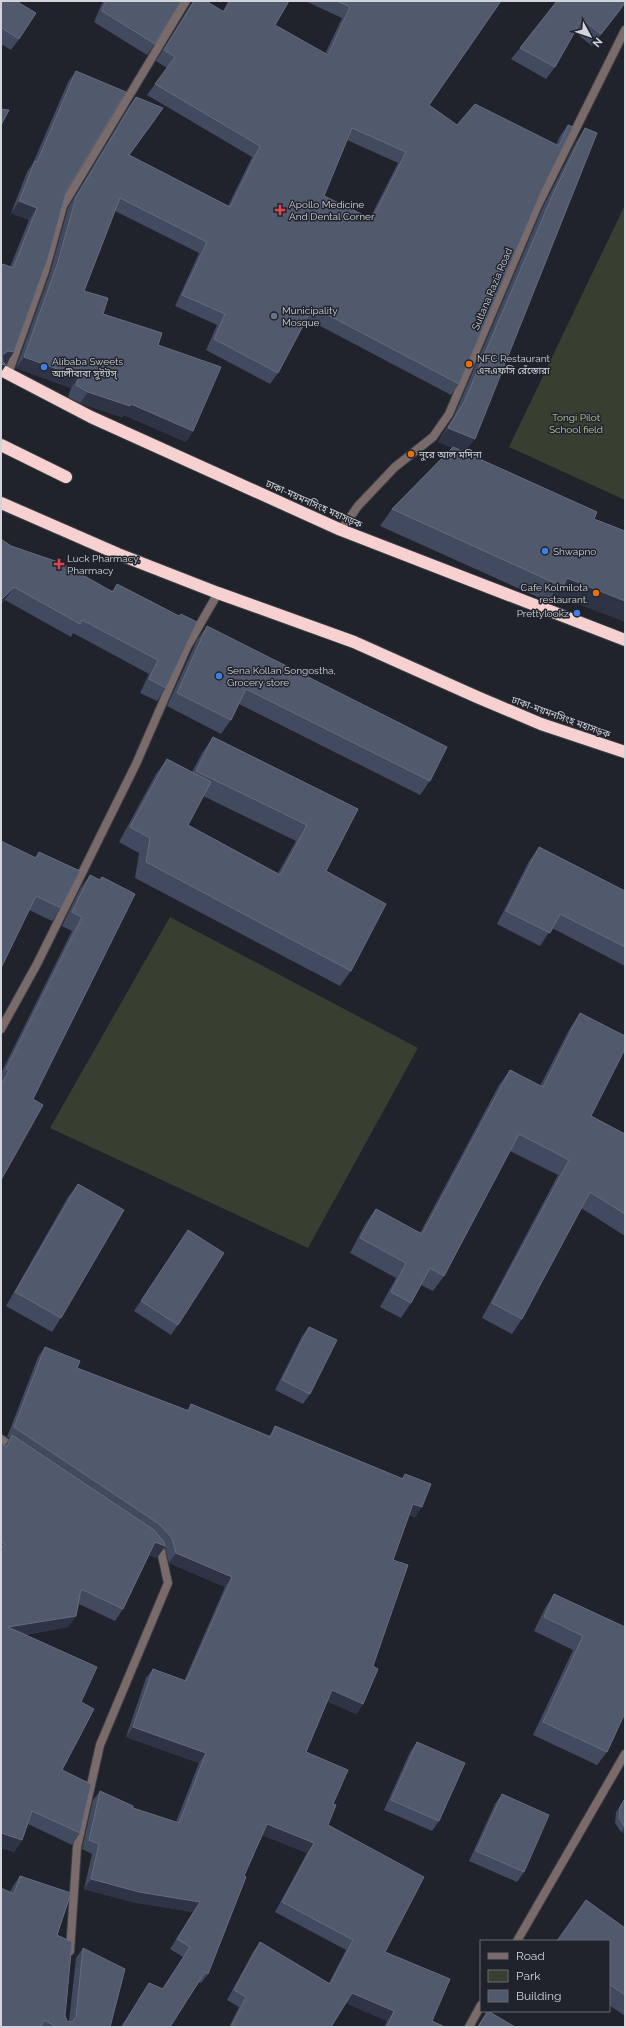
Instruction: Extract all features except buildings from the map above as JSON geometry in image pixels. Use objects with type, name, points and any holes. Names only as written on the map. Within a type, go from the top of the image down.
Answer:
[{"type":"highway","name":"ঢাকা-ময়মনসিংহ মহাসড়ক","points":[[5,372],[91,417],[341,530],[625,640]]},
{"type":"highway","points":[[1,445],[66,477]]},
{"type":"highway","name":"ঢাকা-ময়মনসিংহ মহাসড়ক","points":[[1,502],[118,554],[218,593],[347,639],[520,715],[625,752]]},
{"type":"street","points":[[5,372],[45,271],[63,206],[186,1]]},
{"type":"street","name":"Sultana Razia Road","points":[[341,530],[358,506],[395,467],[433,437],[449,414],[538,206],[625,30]]},
{"type":"street","points":[[1,1029],[37,964],[136,764],[187,647],[218,593]]},
{"type":"street","points":[[1,1439],[20,1452]]},
{"type":"street","points":[[70,1960],[77,1847],[100,1745],[168,1583],[160,1551],[149,1538]]},
{"type":"street","points":[[518,1940],[625,1754]]},
{"type":"street","points":[[469,2027],[480,2007]]},
{"type":"green space","name":"Tongi Pilot School field","points":[[625,205],[625,500],[509,447]]},
{"type":"green space","points":[[170,917],[418,1048],[308,1248],[50,1128]]},
{"type":"place","name":"Apollo Medicine And Dental Corner","points":[[280,210]]},
{"type":"place","name":"Municipality Mosque","points":[[274,316]]},
{"type":"place","name":"NFC Restaurant এনএফসি রেঁস্তোরা","points":[[469,364]]},
{"type":"place","name":"Alibaba Sweets আলীবাবা সুইটস্","points":[[44,367]]},
{"type":"place","name":"নুরে আল মদিনা","points":[[411,454]]},
{"type":"place","name":"Shwapno","points":[[545,551]]},
{"type":"place","name":"Luck Pharmacy, Pharmacy","points":[[59,564]]},
{"type":"place","name":"Cafe Kolmilota restaurant.","points":[[596,593]]},
{"type":"place","name":"Prettylookz","points":[[577,613]]},
{"type":"place","name":"Sena Kollan Songostha, Grocery store","points":[[219,676]]}]
